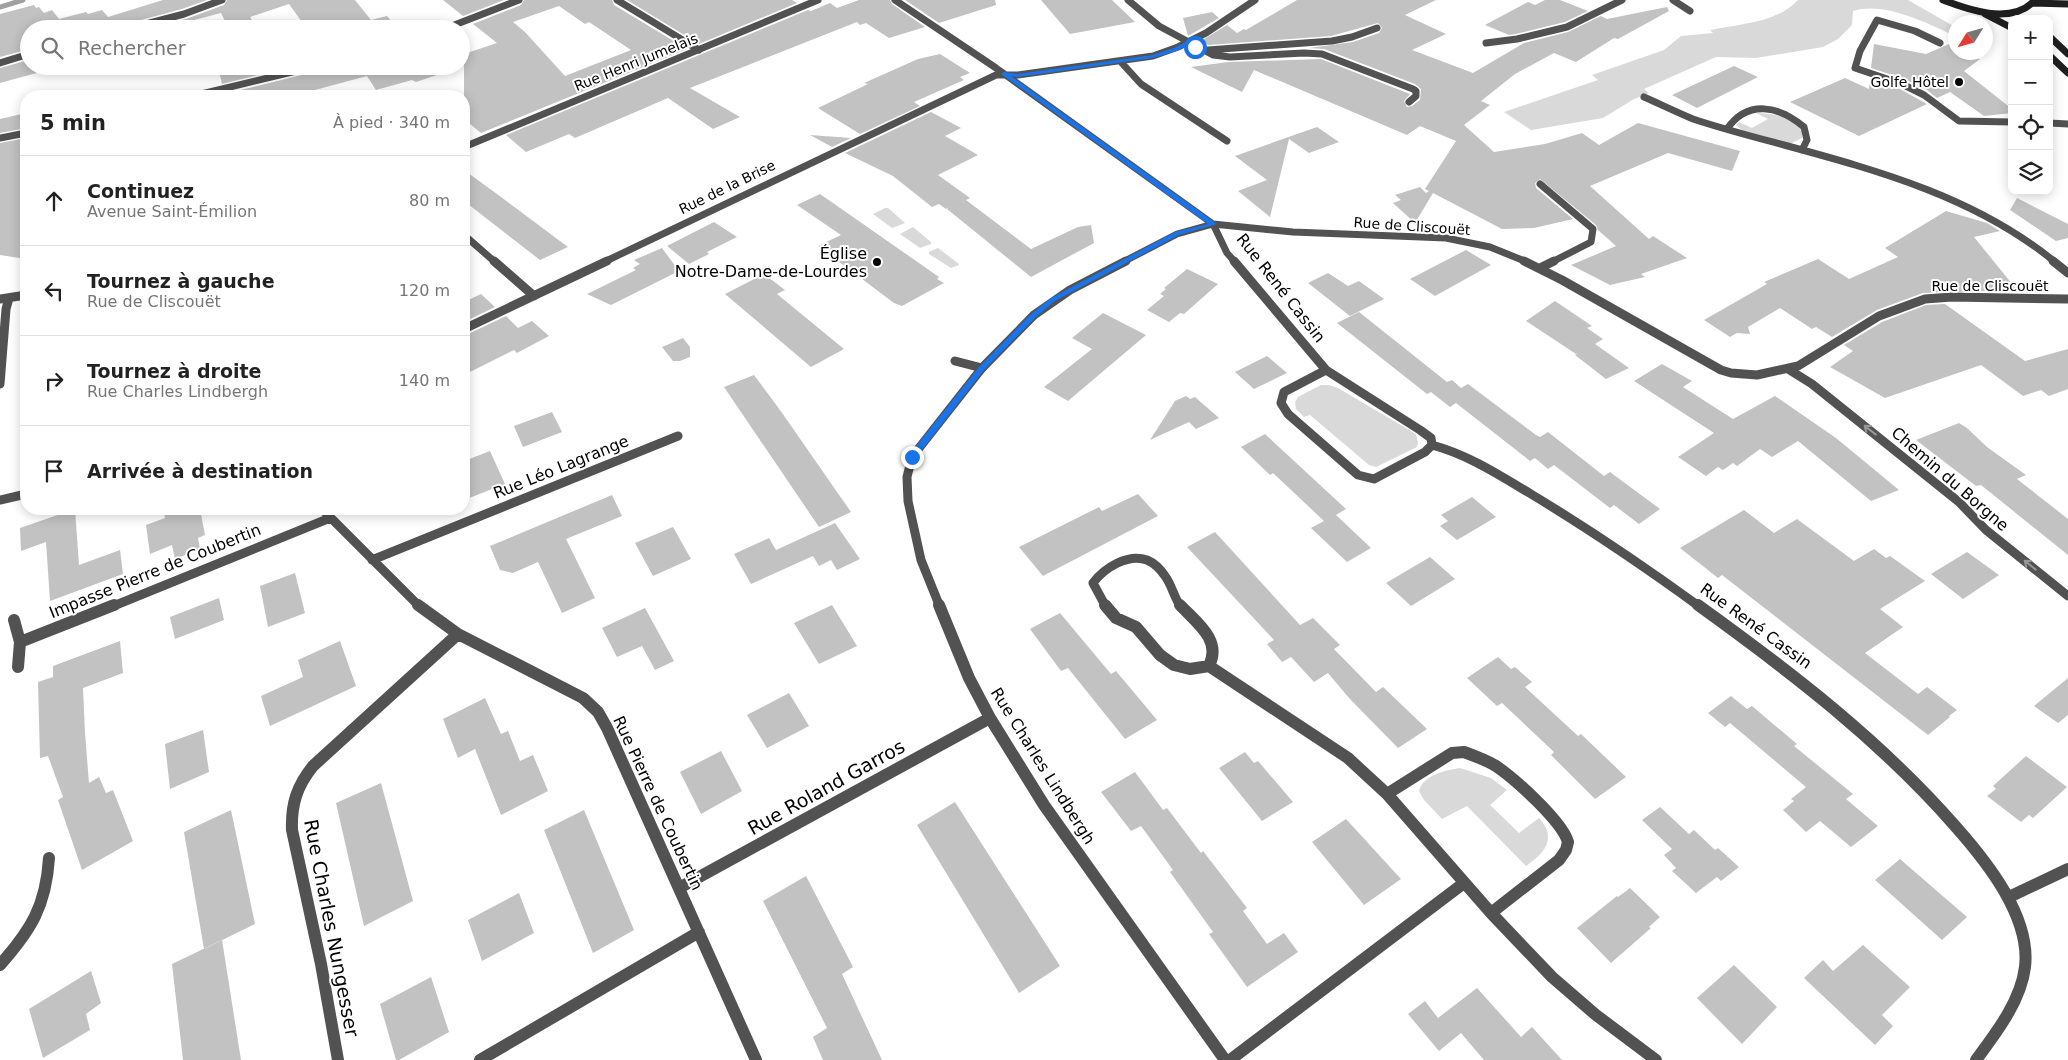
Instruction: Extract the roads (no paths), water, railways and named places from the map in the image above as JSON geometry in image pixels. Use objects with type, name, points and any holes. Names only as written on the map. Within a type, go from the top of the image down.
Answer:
[{"type":"main road","points":[[1943,0],[1979,11],[2008,26]]},
{"type":"main road","points":[[1979,11],[2025,13],[2031,1],[2068,4]]},
{"type":"main road","points":[[2053,40],[2068,54]]},
{"type":"main road","points":[[2053,59],[2068,73]]},
{"type":"street","points":[[161,20],[222,0]]},
{"type":"street","points":[[467,20],[519,0]]},
{"type":"street","points":[[617,0],[699,50]]},
{"type":"street","name":"Rue Henri Jumelais","points":[[470,145],[818,0]]},
{"type":"street","name":"Rue de Cliscouët","points":[[895,0],[1004,74],[1213,224],[1293,232],[1459,240],[1490,247],[1540,268],[1721,370],[1742,375],[1757,375],[1788,369],[1810,360],[1879,316],[1925,298],[1952,296],[2068,299]]},
{"type":"street","points":[[1128,0],[1159,26],[1202,50],[1213,54],[1230,57],[1304,53],[1322,54],[1412,88],[1416,91],[1416,96],[1409,102]]},
{"type":"street","points":[[1239,0],[1253,2]]},
{"type":"street","points":[[1486,43],[1517,39],[1567,27],[1622,0]]},
{"type":"street","points":[[1673,0],[1690,11]]},
{"type":"street","name":"Rue de la Brise","points":[[470,326],[990,77],[1120,61],[1153,56],[1175,50],[1253,2]]},
{"type":"street","points":[[1940,43],[1916,31],[1877,20],[1860,51],[1855,68],[1902,84],[1924,95],[1959,121],[2008,122]]},
{"type":"street","points":[[1202,50],[1332,41],[1377,28]]},
{"type":"street","points":[[0,63],[20,57]]},
{"type":"street","points":[[1120,61],[1141,84],[1227,141]]},
{"type":"street","points":[[218,90],[280,75]]},
{"type":"street","points":[[1644,97],[1686,116],[1727,130],[1802,150],[1903,181],[1956,200],[1977,210],[2020,236],[2068,273]]},
{"type":"street","points":[[1727,130],[1739,115],[1753,109],[1763,108],[1791,117],[1804,127],[1807,140],[1802,150]]},
{"type":"street","points":[[2053,122],[2068,124]]},
{"type":"street","points":[[0,138],[20,134]]},
{"type":"street","points":[[826,155],[833,161]]},
{"type":"street","points":[[1540,184],[1593,229],[1591,242],[1540,268]]},
{"type":"street","name":"Rue Charles Lindbergh","points":[[1213,224],[1177,234],[1053,300],[1034,315],[982,368],[912,457],[907,477],[908,501],[921,560],[969,678],[990,718],[1044,805],[1225,1060]]},
{"type":"street","name":"Rue René Cassin","points":[[1213,224],[1227,253],[1326,370],[1420,430],[1431,438],[1432,445],[1448,448],[1466,456],[1567,515],[1612,544],[1782,666],[1856,726],[1914,778],[1987,864],[2009,897],[2017,916],[2026,956],[2023,978],[2006,1018],[1976,1060]]},
{"type":"street","points":[[470,240],[534,296]]},
{"type":"street","points":[[0,384],[6,309],[4,298],[20,296]]},
{"type":"street","points":[[955,361],[982,368]]},
{"type":"street","name":"Chemin du Borgne","points":[[1788,369],[1812,384],[1959,502],[1986,530],[2068,596]]},
{"type":"street","points":[[1326,370],[1284,392],[1281,397],[1281,404],[1288,414],[1358,475],[1374,479],[1425,452],[1432,445]]},
{"type":"street","name":"Rue Léo Lagrange","points":[[372,560],[678,436]]},
{"type":"street","points":[[0,500],[20,495]]},
{"type":"street","name":"Impasse Pierre de Coubertin","points":[[20,642],[169,584],[322,515]]},
{"type":"street","name":"Rue Pierre de Coubertin","points":[[328,515],[419,606],[458,634],[583,698],[598,712],[607,728],[756,1060]]},
{"type":"street","points":[[1147,560],[1156,566],[1166,577],[1179,604],[1211,639],[1214,656],[1209,666],[1199,670],[1186,670],[1159,655],[1134,626],[1117,619],[1097,593],[1093,583],[1097,576],[1122,561],[1147,560]]},
{"type":"street","points":[[14,620],[20,642],[18,667]]},
{"type":"street","name":"Rue Charles Nungesser","points":[[338,1060],[292,830],[290,812],[294,793],[313,766],[458,634]]},
{"type":"street","points":[[1209,666],[1348,758],[1387,794],[1491,913],[1552,977],[1596,1015],[1656,1060]]},
{"type":"street","name":"Rue Roland Garros","points":[[679,888],[990,718]]},
{"type":"street","points":[[1387,794],[1452,753],[1464,752],[1483,759],[1500,769],[1562,827],[1568,841],[1567,850],[1559,860],[1491,913]]},
{"type":"street","points":[[0,965],[24,939],[39,913],[49,882],[49,858]]},
{"type":"street","points":[[2009,897],[2068,869]]},
{"type":"street","points":[[1230,1060],[1464,883]]},
{"type":"street","points":[[480,1060],[699,932]]},
{"type":"waterway","points":[[0,7],[23,0]]},
{"type":"place","name":"Golfe Hôtel","points":[[1959,82]]},
{"type":"place","name":"Église Notre-Dame-de-Lourdes","points":[[877,262]]}]
